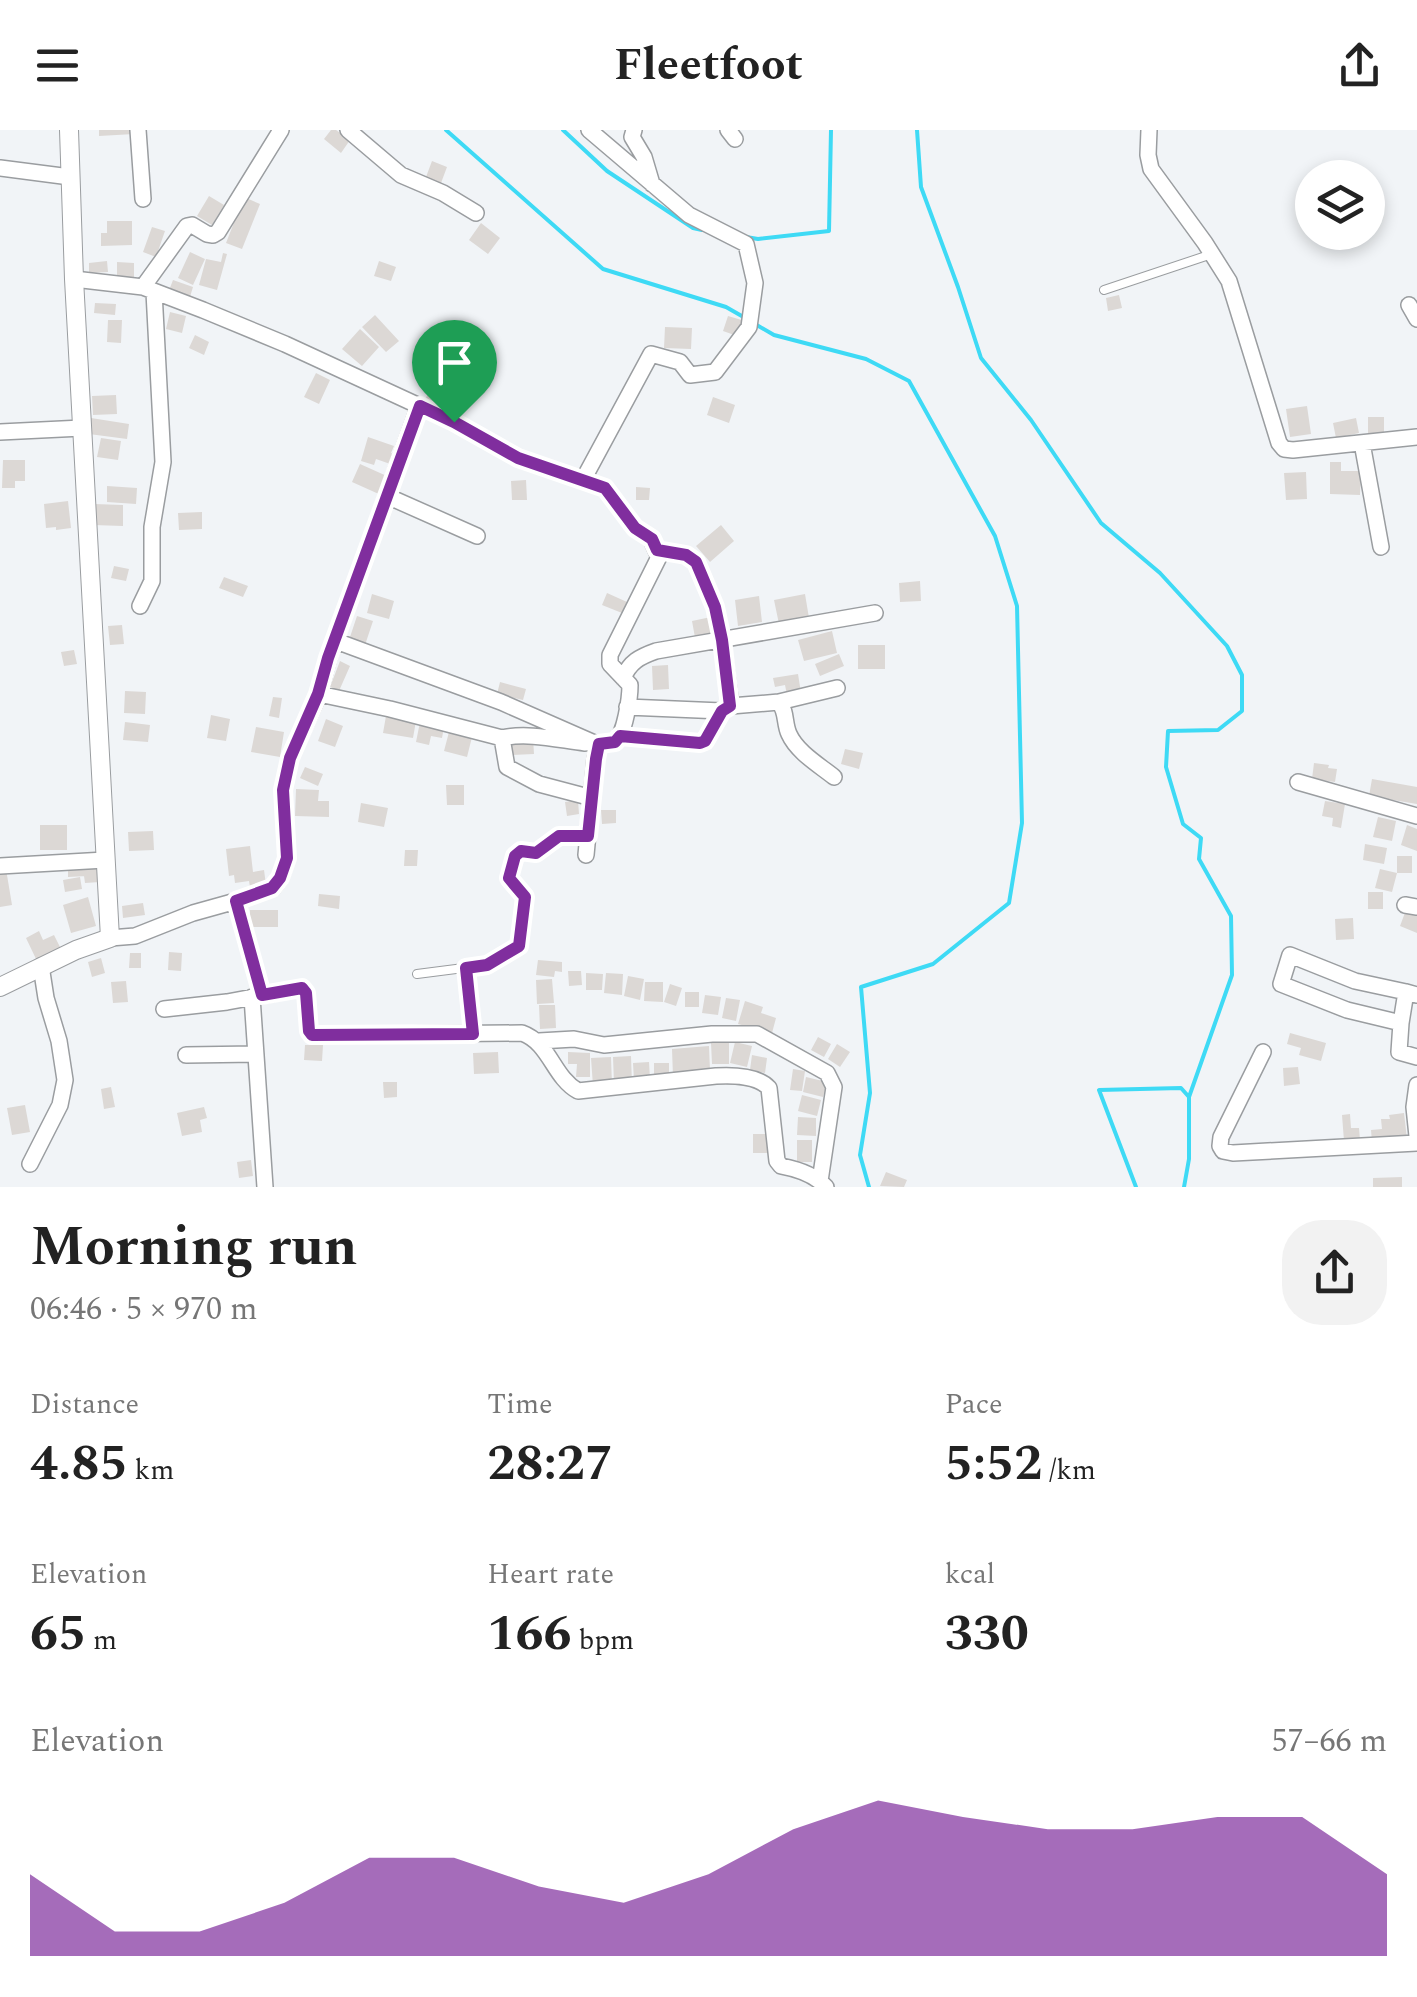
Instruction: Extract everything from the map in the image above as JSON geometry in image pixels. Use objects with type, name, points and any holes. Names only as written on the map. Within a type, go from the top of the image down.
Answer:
[{"type":"street","points":[[69,130],[110,938]]},
{"type":"street","points":[[138,130],[143,199]]},
{"type":"street","points":[[140,606],[152,581],[152,528],[163,462],[148,289],[187,226],[192,224],[213,236],[218,232],[281,130]]},
{"type":"street","points":[[348,130],[401,175],[443,192],[476,214]]},
{"type":"street","points":[[583,480],[652,354],[680,362],[690,375],[715,372],[749,326],[755,283],[746,244],[688,215],[589,130]]},
{"type":"street","points":[[634,130],[632,137],[644,157],[652,184]]},
{"type":"street","points":[[1149,130],[1150,169],[1229,281],[1284,449],[1417,437]]},
{"type":"street","points":[[0,168],[70,177]]},
{"type":"street","points":[[74,279],[148,289],[285,344],[454,422],[518,458],[605,488],[635,528],[652,539],[657,550],[654,570],[610,655],[610,664],[630,685],[620,736],[615,742],[502,738],[318,694]]},
{"type":"street","points":[[0,986],[76,950],[110,938],[135,936],[272,888],[280,878],[287,858],[283,790],[290,758],[318,694],[420,406]]},
{"type":"street","points":[[0,432],[82,428]]},
{"type":"street","points":[[1362,443],[1381,547]]},
{"type":"street","points":[[388,496],[478,536]]},
{"type":"street","points":[[620,736],[700,743],[726,708],[722,640],[715,607],[696,562],[686,555],[657,550]]},
{"type":"street","points":[[623,678],[638,658],[656,651],[875,613]]},
{"type":"street","points":[[336,641],[501,702],[599,744]]},
{"type":"street","points":[[627,707],[726,708],[779,702],[837,688]]},
{"type":"street","points":[[779,702],[784,707],[788,733],[798,748],[834,777]]},
{"type":"street","points":[[502,738],[506,766],[539,784],[592,798]]},
{"type":"street","points":[[586,856],[599,744]]},
{"type":"street","points":[[1298,782],[1417,816]]},
{"type":"street","points":[[0,866],[105,860]]},
{"type":"street","points":[[236,901],[258,996],[256,1054],[265,1187]]},
{"type":"street","points":[[1401,1023],[1348,1010],[1281,984],[1290,955],[1355,981],[1411,994],[1401,1023],[1399,1052],[1417,1057]]},
{"type":"street","points":[[30,1164],[60,1105],[65,1080],[42,966]]},
{"type":"street","points":[[164,1010],[302,988],[312,1035],[522,1033],[538,1041],[574,1039],[604,1045],[712,1034],[757,1034],[827,1073],[834,1087],[823,1184],[798,1169],[780,1166],[777,1161],[770,1088],[764,1082],[716,1076],[578,1091],[568,1086],[538,1041]]},
{"type":"street","points":[[1264,1052],[1221,1137],[1224,1151],[1233,1154],[1417,1139],[1417,1086]]},
{"type":"street","points":[[186,1055],[256,1054]]},
{"type":"lane","points":[[1104,290],[1212,254]]},
{"type":"lane","points":[[417,974],[487,965],[519,946],[525,897],[509,878],[517,853],[536,853],[559,836],[588,836]]},
{"type":"lane","points":[[466,968],[473,1034]]},
{"type":"building","points":[[99,130],[134,130],[134,134],[99,136]]},
{"type":"building","points":[[331,130],[350,140],[341,153],[324,139]]},
{"type":"building","points":[[432,161],[447,167],[441,183],[426,177]]},
{"type":"building","points":[[209,196],[224,205],[212,225],[197,216]]},
{"type":"building","points":[[244,197],[260,204],[242,249],[226,243]]},
{"type":"building","points":[[107,221],[132,221],[132,245],[101,246],[101,233],[107,233]]},
{"type":"building","points":[[481,223],[500,238],[488,254],[469,240]]},
{"type":"building","points":[[152,227],[165,231],[156,257],[143,252]]},
{"type":"building","points":[[190,252],[205,259],[193,285],[178,278]]},
{"type":"building","points":[[223,253],[227,254],[217,290],[199,285],[206,259],[221,262]]},
{"type":"building","points":[[107,261],[108,272],[89,273],[89,263]]},
{"type":"building","points":[[379,261],[396,267],[391,281],[374,276]]},
{"type":"building","points":[[117,262],[134,263],[134,278],[117,278]]},
{"type":"building","points":[[173,280],[193,287],[189,300],[168,293]]},
{"type":"building","points":[[1119,295],[1122,308],[1108,311],[1106,298]]},
{"type":"building","points":[[95,303],[116,304],[115,315],[94,313]]},
{"type":"building","points":[[170,312],[186,316],[182,333],[166,329]]},
{"type":"building","points":[[375,315],[399,341],[386,352],[362,327]]},
{"type":"building","points":[[728,316],[745,321],[740,337],[723,331]]},
{"type":"building","points":[[108,320],[122,320],[121,343],[107,342]]},
{"type":"building","points":[[665,327],[692,328],[691,349],[664,348]]},
{"type":"building","points":[[360,329],[379,347],[362,366],[342,349]]},
{"type":"building","points":[[195,335],[209,342],[204,355],[189,348]]},
{"type":"building","points":[[316,373],[330,380],[319,404],[304,397]]},
{"type":"building","points":[[442,373],[457,385],[448,409],[425,400]]},
{"type":"building","points":[[116,395],[117,414],[93,415],[92,396]]},
{"type":"building","points":[[713,397],[735,405],[729,423],[707,415]]},
{"type":"building","points":[[1307,406],[1311,434],[1290,437],[1286,409]]},
{"type":"building","points":[[1368,417],[1384,417],[1384,436],[1368,436]]},
{"type":"building","points":[[91,418],[129,424],[127,439],[89,434]]},
{"type":"building","points":[[1356,418],[1359,433],[1336,438],[1333,423]]},
{"type":"building","points":[[368,437],[394,446],[391,453],[399,456],[396,466],[376,459],[374,465],[361,461]]},
{"type":"building","points":[[101,438],[121,441],[118,460],[97,457]]},
{"type":"building","points":[[3,460],[25,460],[25,481],[15,481],[15,488],[2,488]]},
{"type":"building","points":[[1330,462],[1341,462],[1341,471],[1361,471],[1360,495],[1330,494]]},
{"type":"building","points":[[360,464],[389,477],[381,495],[352,482]]},
{"type":"building","points":[[1306,472],[1307,499],[1286,500],[1284,473]]},
{"type":"building","points":[[526,480],[527,500],[512,500],[511,481]]},
{"type":"building","points":[[107,486],[137,488],[136,504],[107,502]]},
{"type":"building","points":[[636,487],[650,488],[649,500],[636,500]]},
{"type":"building","points":[[68,501],[71,528],[46,528],[44,504]]},
{"type":"building","points":[[94,504],[123,505],[123,526],[93,525]]},
{"type":"building","points":[[202,512],[202,529],[179,530],[178,513]]},
{"type":"building","points":[[721,525],[734,541],[710,562],[696,546]]},
{"type":"building","points":[[114,566],[129,569],[126,581],[111,578]]},
{"type":"building","points":[[224,577],[248,586],[243,597],[219,588]]},
{"type":"building","points":[[920,581],[921,601],[900,602],[899,583]]},
{"type":"building","points":[[607,593],[627,602],[622,613],[602,605]]},
{"type":"building","points":[[372,594],[394,601],[389,619],[367,613]]},
{"type":"building","points":[[805,594],[809,618],[779,624],[774,600]]},
{"type":"building","points":[[759,596],[762,622],[738,626],[735,600]]},
{"type":"building","points":[[357,616],[373,621],[365,645],[349,640]]},
{"type":"building","points":[[711,617],[716,639],[696,643],[692,621]]},
{"type":"building","points":[[122,625],[124,644],[110,645],[108,626]]},
{"type":"building","points":[[832,631],[837,653],[804,661],[798,640]]},
{"type":"building","points":[[858,645],[885,645],[885,669],[858,669]]},
{"type":"building","points":[[74,650],[77,664],[64,666],[61,652]]},
{"type":"building","points":[[839,654],[844,666],[820,676],[815,664]]},
{"type":"building","points":[[340,661],[350,666],[339,691],[330,687]]},
{"type":"building","points":[[668,665],[669,689],[653,690],[652,666]]},
{"type":"building","points":[[798,674],[801,693],[787,695],[785,685],[775,687],[773,678]]},
{"type":"building","points":[[500,682],[526,689],[523,700],[497,694]]},
{"type":"building","points":[[125,691],[146,692],[145,714],[124,713]]},
{"type":"building","points":[[273,697],[282,698],[279,718],[269,716]]},
{"type":"building","points":[[211,715],[230,719],[226,741],[207,738]]},
{"type":"building","points":[[386,716],[416,721],[413,738],[383,733]]},
{"type":"building","points":[[326,719],[343,726],[335,747],[318,741]]},
{"type":"building","points":[[125,722],[150,725],[148,742],[123,740]]},
{"type":"building","points":[[420,722],[444,727],[442,738],[431,736],[429,745],[416,742]]},
{"type":"building","points":[[256,727],[284,732],[280,757],[251,752]]},
{"type":"building","points":[[449,732],[472,737],[467,757],[444,751]]},
{"type":"building","points":[[533,738],[534,754],[512,755],[511,739]]},
{"type":"building","points":[[845,749],[863,753],[859,769],[841,764]]},
{"type":"building","points":[[1314,763],[1337,769],[1335,782],[1312,779]]},
{"type":"building","points":[[305,767],[323,774],[318,786],[300,778]]},
{"type":"building","points":[[1372,779],[1417,787],[1417,804],[1369,796]]},
{"type":"building","points":[[446,785],[464,785],[464,805],[447,805]]},
{"type":"building","points":[[296,789],[319,790],[318,801],[329,801],[329,817],[295,816]]},
{"type":"building","points":[[578,800],[579,814],[567,816],[565,802]]},
{"type":"building","points":[[1325,801],[1345,804],[1341,828],[1332,826],[1333,818],[1322,816]]},
{"type":"building","points":[[361,803],[388,808],[384,827],[358,822]]},
{"type":"building","points":[[601,810],[616,810],[616,823],[602,824]]},
{"type":"building","points":[[1378,817],[1396,821],[1392,841],[1373,837]]},
{"type":"building","points":[[40,825],[67,825],[67,850],[40,850]]},
{"type":"building","points":[[1407,825],[1417,829],[1417,851],[1401,845]]},
{"type":"building","points":[[153,831],[154,850],[129,851],[128,832]]},
{"type":"building","points":[[1365,844],[1387,848],[1384,864],[1363,860]]},
{"type":"building","points":[[250,846],[253,872],[264,870],[266,885],[250,887],[249,881],[235,883],[234,875],[229,876],[226,849]]},
{"type":"building","points":[[405,850],[418,850],[417,866],[404,866]]},
{"type":"building","points":[[1397,856],[1412,856],[1412,873],[1397,873]]},
{"type":"building","points":[[99,861],[100,882],[85,883],[84,876],[68,877],[68,863]]},
{"type":"building","points":[[6,869],[12,905],[0,907],[0,871]]},
{"type":"building","points":[[1380,869],[1397,873],[1392,892],[1375,888]]},
{"type":"building","points":[[80,877],[82,889],[65,892],[63,880]]},
{"type":"building","points":[[1368,892],[1383,892],[1383,909],[1368,909]]},
{"type":"building","points":[[319,894],[340,896],[339,909],[318,906]]},
{"type":"building","points":[[88,897],[96,926],[71,933],[63,905]]},
{"type":"building","points":[[143,903],[145,915],[123,918],[122,906]]},
{"type":"building","points":[[250,910],[278,910],[278,927],[250,927]]},
{"type":"building","points":[[1406,910],[1417,914],[1417,933],[1400,926]]},
{"type":"building","points":[[1353,918],[1354,939],[1336,940],[1335,919]]},
{"type":"building","points":[[39,931],[43,940],[54,935],[61,949],[37,961],[26,938]]},
{"type":"building","points":[[169,952],[182,953],[181,971],[168,970]]},
{"type":"building","points":[[130,953],[141,953],[141,968],[129,968]]},
{"type":"building","points":[[101,958],[105,973],[92,977],[88,962]]},
{"type":"building","points":[[538,960],[562,962],[562,972],[555,971],[554,977],[536,975]]},
{"type":"building","points":[[568,971],[581,971],[582,985],[569,986]]},
{"type":"building","points":[[586,973],[603,974],[602,990],[586,990]]},
{"type":"building","points":[[606,973],[623,974],[622,995],[604,993]]},
{"type":"building","points":[[628,976],[644,979],[640,1000],[624,996]]},
{"type":"building","points":[[552,979],[554,1003],[537,1004],[536,980]]},
{"type":"building","points":[[126,981],[128,1002],[113,1003],[111,982]]},
{"type":"building","points":[[645,982],[663,982],[663,1002],[644,1001]]},
{"type":"building","points":[[670,984],[682,988],[676,1006],[664,1002]]},
{"type":"building","points":[[685,992],[699,992],[699,1007],[685,1007]]},
{"type":"building","points":[[705,995],[721,997],[718,1015],[702,1013]]},
{"type":"building","points":[[726,998],[740,1000],[736,1021],[722,1018]]},
{"type":"building","points":[[745,1001],[763,1007],[761,1013],[776,1018],[772,1033],[738,1024]]},
{"type":"building","points":[[539,1005],[555,1005],[556,1028],[540,1029]]},
{"type":"building","points":[[1290,1033],[1326,1043],[1321,1061],[1299,1055],[1301,1048],[1287,1044]]},
{"type":"building","points":[[818,1037],[831,1044],[824,1057],[811,1050]]},
{"type":"building","points":[[735,1042],[752,1046],[747,1067],[730,1063]]},
{"type":"building","points":[[711,1043],[729,1043],[729,1064],[712,1064]]},
{"type":"building","points":[[837,1044],[850,1052],[840,1067],[828,1059]]},
{"type":"building","points":[[305,1045],[323,1045],[322,1061],[304,1060]]},
{"type":"building","points":[[709,1046],[710,1071],[673,1077],[672,1049]]},
{"type":"building","points":[[498,1052],[499,1073],[474,1074],[473,1053]]},
{"type":"building","points":[[568,1052],[590,1053],[590,1077],[576,1077],[577,1064],[568,1064]]},
{"type":"building","points":[[752,1055],[767,1058],[765,1073],[750,1070]]},
{"type":"building","points":[[631,1056],[632,1084],[614,1084],[613,1057]]},
{"type":"building","points":[[611,1057],[612,1085],[593,1086],[591,1058]]},
{"type":"building","points":[[649,1062],[650,1079],[634,1081],[633,1063]]},
{"type":"building","points":[[654,1063],[669,1063],[669,1077],[654,1077]]},
{"type":"building","points":[[1298,1067],[1300,1084],[1284,1086],[1283,1068]]},
{"type":"building","points":[[793,1069],[805,1071],[802,1091],[790,1090]]},
{"type":"building","points":[[806,1077],[827,1082],[823,1097],[803,1092]]},
{"type":"building","points":[[383,1082],[397,1082],[397,1097],[384,1098]]},
{"type":"building","points":[[111,1087],[115,1107],[104,1109],[101,1089]]},
{"type":"building","points":[[802,1095],[821,1100],[817,1116],[798,1111]]},
{"type":"building","points":[[25,1105],[30,1132],[12,1135],[7,1108]]},
{"type":"building","points":[[204,1107],[207,1118],[200,1120],[202,1132],[182,1136],[177,1113]]},
{"type":"building","points":[[1404,1113],[1407,1139],[1372,1142],[1371,1130],[1382,1129],[1381,1119]]},
{"type":"building","points":[[1350,1114],[1351,1128],[1359,1128],[1360,1140],[1344,1141],[1342,1115]]},
{"type":"building","points":[[798,1117],[816,1118],[816,1136],[797,1135]]},
{"type":"building","points":[[753,1134],[772,1134],[771,1153],[753,1153]]},
{"type":"building","points":[[797,1140],[812,1140],[812,1162],[797,1162]]},
{"type":"building","points":[[251,1160],[253,1176],[239,1178],[237,1162]]},
{"type":"building","points":[[886,1172],[907,1180],[904,1187],[880,1186]]},
{"type":"building","points":[[1402,1177],[1402,1187],[1373,1187],[1373,1178]]},
{"type":"waterway","points":[[446,130],[603,269],[726,307],[747,319]]},
{"type":"waterway","points":[[563,130],[607,171],[693,228],[702,230]]},
{"type":"waterway","points":[[746,237],[829,231],[831,130]]},
{"type":"waterway","points":[[917,130],[921,187],[981,358],[1031,420],[1101,523],[1160,573],[1227,646],[1242,675],[1242,711],[1218,730],[1168,731],[1166,767],[1183,824],[1201,838],[1199,859],[1231,916],[1232,975],[1189,1097]]},
{"type":"waterway","points":[[755,324],[774,335],[866,359],[909,381],[995,536],[1017,606],[1022,823],[1009,903],[933,964],[861,987],[870,1093],[860,1155],[869,1187]]},
{"type":"waterway","points":[[1136,1187],[1099,1090],[1181,1088],[1189,1097],[1189,1159],[1184,1187]]},
{"type":"route","points":[[420,406],[454,422],[518,458],[605,488],[635,528],[652,539],[657,550],[686,555],[696,562],[715,607],[730,706],[722,711],[700,743],[620,736],[615,742],[599,744],[588,836],[559,836],[536,853],[517,853],[509,878],[525,897],[519,946],[487,965],[466,968],[473,1034],[312,1035],[302,988],[262,995],[236,901],[272,888],[280,878],[287,858],[283,790],[290,758],[318,694],[420,406]]}]
